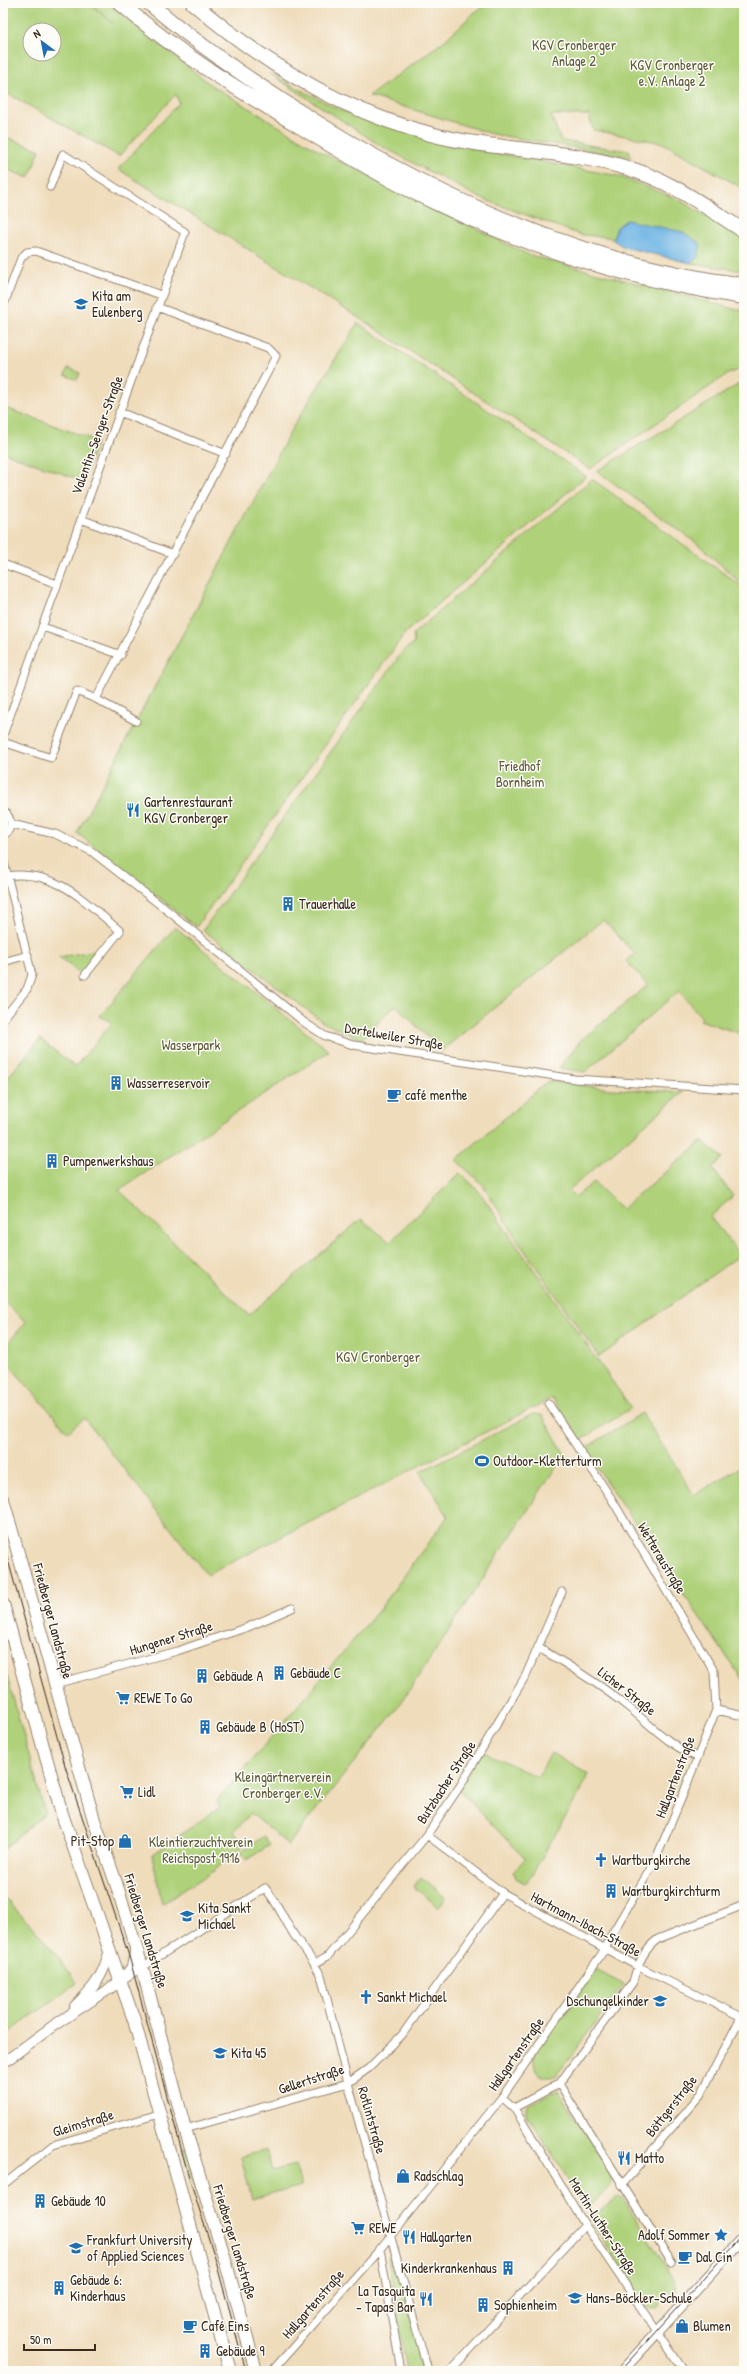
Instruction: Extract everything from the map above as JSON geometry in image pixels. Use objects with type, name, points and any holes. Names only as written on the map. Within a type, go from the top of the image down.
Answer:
[{"type":"highway","points":[[120,3],[175,48],[219,77],[337,149],[436,203],[512,236],[590,263],[700,290],[744,297]]},
{"type":"highway","points":[[149,3],[184,32],[260,87],[367,153],[440,192],[518,226],[621,261],[744,285]]},
{"type":"highway","points":[[193,3],[232,35],[285,71],[342,102],[372,115],[418,130],[463,142],[573,157],[626,167],[670,185],[744,231]]},
{"type":"main road","name":"Friedberger Landstraße","points":[[3,1500],[92,1813],[142,1967],[185,2129],[224,2256],[256,2371]]},
{"type":"main road","points":[[3,1604],[62,1814],[110,1950],[116,1985],[134,2020],[230,2371]]},
{"type":"main road","points":[[3,2063],[53,2026],[116,1985],[132,1968],[136,1947]]},
{"type":"main road","points":[[53,2026],[96,1985],[104,1970],[110,1950]]},
{"type":"main road","points":[[622,2371],[744,2237]]},
{"type":"street","name":"Valentin-Senger-Straße","points":[[3,736],[185,232],[63,154],[50,188]]},
{"type":"street","points":[[3,307],[21,258],[27,252],[36,251],[161,295]]},
{"type":"street","points":[[96,699],[121,655],[276,356],[268,348],[157,307]]},
{"type":"street","points":[[119,412],[226,454]]},
{"type":"street","points":[[81,519],[173,554]]},
{"type":"street","points":[[3,564],[57,584]]},
{"type":"street","points":[[43,626],[121,655]]},
{"type":"street","points":[[3,742],[51,758],[77,691],[96,699],[136,721]]},
{"type":"street","points":[[3,811],[10,817],[11,824],[8,832],[3,836]]},
{"type":"street","name":"Dortelweiler Straße","points":[[11,824],[55,834],[90,851],[185,924],[305,1023],[325,1036],[353,1045],[574,1079],[744,1090]]},
{"type":"street","points":[[3,858],[8,876],[6,886],[28,955],[32,975],[31,982],[3,1019]]},
{"type":"street","points":[[8,876],[34,876],[58,882],[120,931],[85,975]]},
{"type":"street","points":[[3,962],[28,955]]},
{"type":"street","name":"Wetteraustraße","points":[[548,1403],[611,1498],[714,1671],[716,1710]]},
{"type":"street","name":"Butzbacher Straße","points":[[316,1963],[328,1956],[427,1835],[493,1733],[539,1648],[562,1592]]},
{"type":"street","name":"Hungener Straße","points":[[55,1684],[177,1651],[248,1627],[292,1608]]},
{"type":"street","name":"Licher Straße","points":[[539,1648],[581,1672],[629,1707],[680,1750],[697,1758]]},
{"type":"street","points":[[716,1710],[744,1716]]},
{"type":"street","name":"Hallgartenstraße","points":[[272,2371],[380,2249],[392,2232],[502,2096],[606,1949],[613,1932],[655,1861],[716,1710]]},
{"type":"street","name":"Hartmann-Ibach-Straße","points":[[427,1835],[503,1893],[637,1966],[743,2017]]},
{"type":"street","name":"Rotlintstraße","points":[[142,1967],[265,1888],[296,1938],[316,1963],[322,1979],[348,2082],[392,2232],[428,2371]]},
{"type":"street","name":"Gellertstraße","points":[[185,2129],[348,2082],[369,2068],[402,2035],[503,1893]]},
{"type":"street","points":[[514,2108],[560,2084],[633,1982],[637,1966],[652,1944],[658,1939],[744,1905]]},
{"type":"street","points":[[116,1985],[142,1967]]},
{"type":"street","name":"Böttgerstraße","points":[[622,2185],[701,2094],[743,2017]]},
{"type":"street","points":[[560,2084],[622,2185],[672,2262]]},
{"type":"street","name":"Martin-Luther-Straße","points":[[502,2096],[514,2108],[585,2225],[684,2371]]},
{"type":"street","name":"Gleimstraße","points":[[3,2186],[53,2145],[159,2114]]},
{"type":"street","points":[[450,2371],[585,2225]]},
{"type":"street","points":[[380,2249],[401,2371]]},
{"type":"green space","points":[[3,3],[88,3],[113,23],[90,3],[107,3],[211,85],[323,153],[529,255],[734,309],[744,310],[744,368],[728,374],[590,469],[364,321],[118,169],[179,103],[176,94],[119,156],[3,91]]},
{"type":"green space","name":"KGV Cronberger e.V. Anlage 2","points":[[491,3],[744,3],[744,189],[663,143],[593,130],[589,115],[551,115],[561,141],[629,151],[631,157],[492,134],[369,96],[444,41],[475,12]]},
{"type":"green space","points":[[269,73],[340,110],[449,144],[618,176],[678,199],[744,239],[744,271],[690,263],[698,257],[617,227],[613,240],[608,237],[581,235],[480,198],[381,146]]},
{"type":"green space","points":[[3,136],[40,150],[29,178],[3,168]]},
{"type":"green space","points":[[358,323],[586,476],[405,633],[196,927],[77,833],[294,425]]},
{"type":"green space","points":[[68,368],[80,373],[77,380],[65,375]]},
{"type":"green space","points":[[744,381],[744,586],[698,544],[597,471]]},
{"type":"green space","points":[[3,407],[97,441],[83,481],[3,452]]},
{"type":"green space","name":"Friedhof Bornheim","points":[[592,479],[744,588],[744,1035],[700,1020],[702,1018],[679,991],[585,1072],[559,1068],[580,1041],[648,985],[626,961],[635,954],[603,920],[441,1051],[396,1005],[362,1039],[324,1023],[203,930],[403,651],[414,643],[413,634]]},
{"type":"green space","name":"KGV Cronberger","points":[[175,927],[329,1051],[119,1190],[249,1315],[361,1219],[390,1242],[460,1173],[478,1190],[631,1408],[581,1440],[552,1398],[207,1575],[84,1418],[68,1432],[3,1358],[3,1349],[26,1322],[3,1301],[3,1083],[40,1039],[75,1067],[112,1023],[100,1016]]},
{"type":"green space","points":[[104,949],[82,975],[59,957]]},
{"type":"green space","points":[[548,1081],[612,1089],[683,1092],[569,1190],[575,1197],[594,1182],[622,1209],[702,1141],[723,1158],[712,1168],[733,1196],[710,1217],[740,1255],[599,1357],[520,1244],[483,1185],[456,1160]]},
{"type":"green space","points":[[642,1413],[694,1495],[744,1465],[744,1682],[584,1449]]},
{"type":"green space","name":"Kleingärtnerverein Cronberger e.V.","points":[[533,1414],[542,1415],[567,1458],[558,1464],[399,1706],[288,1845],[251,1813],[234,1831],[243,1846],[215,1870],[162,1904],[152,1855],[220,1807],[217,1801],[378,1611],[448,1516],[420,1472]]},
{"type":"green space","points":[[3,1661],[45,1813],[3,1850]]},
{"type":"green space","points":[[482,1751],[538,1777],[551,1753],[588,1774],[581,1791],[526,1884],[516,1878],[513,1871],[525,1859],[458,1789]]},
{"type":"green space","points":[[264,1836],[270,1845],[246,1860],[241,1851]]},
{"type":"green space","points":[[421,1877],[446,1898],[438,1907],[413,1886]]},
{"type":"green space","points":[[3,1896],[45,1940],[77,1983],[3,2037]]},
{"type":"green space","points":[[596,1969],[624,1984],[556,2076],[541,2076],[535,2068],[533,2055]]},
{"type":"green space","points":[[558,2091],[612,2174],[612,2184],[593,2204],[581,2201],[527,2115],[527,2105]]},
{"type":"green space","points":[[187,2147],[220,2252],[216,2253],[183,2148]]},
{"type":"green space","points":[[266,2150],[272,2171],[295,2165],[301,2186],[252,2199],[241,2157]]},
{"type":"green space","points":[[616,2198],[624,2200],[674,2279],[676,2291],[658,2308],[646,2307],[593,2224],[593,2217]]},
{"type":"green space","points":[[392,2255],[395,2256],[426,2371],[407,2371],[388,2257]]},
{"type":"water","points":[[626,220],[683,232],[701,244],[698,257],[690,263],[624,247],[613,240],[617,227]]},
{"type":"tram line","points":[[3,1542],[66,1769],[129,1956],[188,2174],[215,2258],[246,2371]]},
{"type":"tram line","points":[[620,2371],[744,2234]]},
{"type":"place","name":"Kita am Eulenberg","points":[[81,304]]},
{"type":"place","name":"Gartenrestaurant KGV Cronberger","points":[[133,810]]},
{"type":"place","name":"Trauerhalle","points":[[288,904]]},
{"type":"place","name":"Wasserreservoir","points":[[116,1083]]},
{"type":"place","name":"café menthe","points":[[394,1095]]},
{"type":"place","name":"Pumpenwerkshaus","points":[[52,1161]]},
{"type":"place","name":"Outdoor-Kletterturm","points":[[482,1461]]},
{"type":"place","name":"Gebäude C","points":[[279,1673]]},
{"type":"place","name":"Gebäude A","points":[[202,1676]]},
{"type":"place","name":"REWE To Go","points":[[123,1698]]},
{"type":"place","name":"Gebäude B (HoST)","points":[[205,1727]]},
{"type":"place","name":"Lidl","points":[[127,1792]]},
{"type":"place","name":"Pit-Stop","points":[[125,1841]]},
{"type":"place","name":"Wartburgkirche","points":[[601,1860]]},
{"type":"place","name":"Wartburgkirchturm","points":[[611,1891]]},
{"type":"place","name":"Kita Sankt Michael","points":[[187,1916]]},
{"type":"place","name":"Sankt Michael","points":[[366,1997]]},
{"type":"place","name":"Dschungelkinder","points":[[660,2001]]},
{"type":"place","name":"Kita 45","points":[[220,2053]]},
{"type":"place","name":"Matto","points":[[624,2158]]},
{"type":"place","name":"Radschlag","points":[[403,2176]]},
{"type":"place","name":"Gebäude 10","points":[[40,2201]]},
{"type":"place","name":"REWE","points":[[358,2228]]},
{"type":"place","name":"Adolf Sommer","points":[[721,2235]]},
{"type":"place","name":"Hallgarten","points":[[409,2237]]},
{"type":"place","name":"Frankfurt University of Applied Sciences","points":[[76,2248]]},
{"type":"place","name":"Dal Cin","points":[[685,2257]]},
{"type":"place","name":"Kinderkrankenhaus","points":[[508,2268]]},
{"type":"place","name":"Gebäude 6: Kinderhaus","points":[[59,2288]]},
{"type":"place","name":"Hans-Böckler-Schule","points":[[575,2298]]},
{"type":"place","name":"La Tasquita - Tapas Bar","points":[[426,2299]]},
{"type":"place","name":"Sophienheim","points":[[483,2305]]},
{"type":"place","name":"Café Eins","points":[[190,2326]]},
{"type":"place","name":"Blumen","points":[[682,2326]]},
{"type":"place","name":"Gebäude 9","points":[[205,2351]]},
{"type":"park label","name":"KGV Cronberger Anlage 2","points":[[574,54]]},
{"type":"park label","name":"Wasserpark","points":[[191,1045]]},
{"type":"park label","name":"Kleintierzuchtverein Reichspost 1916","points":[[201,1850]]}]
